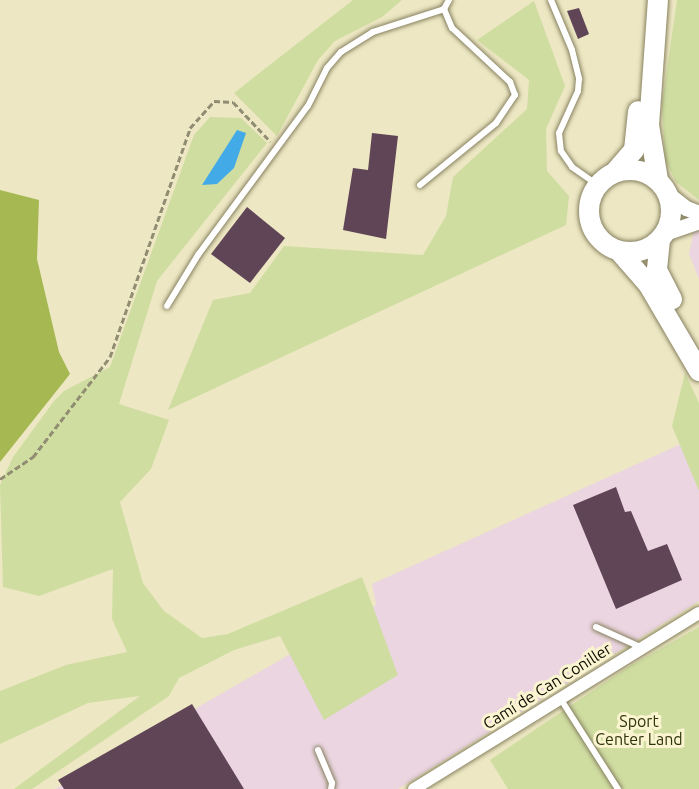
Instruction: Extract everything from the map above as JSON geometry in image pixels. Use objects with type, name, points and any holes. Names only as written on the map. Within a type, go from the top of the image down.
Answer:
[{"type":"main road","points":[[658,0],[652,48],[650,136],[671,210],[656,259],[659,277],[699,347]]},
{"type":"main road","points":[[652,48],[642,70],[634,150],[606,179],[590,204],[590,220],[602,241],[620,251],[648,284],[699,371]]},
{"type":"main road","points":[[606,179],[636,170],[663,187]]},
{"type":"main road","points":[[620,251],[639,252],[663,236]]},
{"type":"street","points":[[663,187],[686,208],[699,213]]},
{"type":"street","points":[[663,236],[699,221]]},
{"type":"street","name":"Camí de Can Coniller","points":[[414,789],[640,647],[699,613]]},
{"type":"lane","points":[[420,185],[496,123],[515,95],[510,82],[452,28],[444,9],[448,0]]},
{"type":"lane","points":[[551,0],[575,58],[579,80],[578,91],[559,133],[561,151],[572,167],[606,179]]},
{"type":"lane","points":[[168,306],[198,255],[308,106],[327,68],[341,52],[373,32],[444,9]]},
{"type":"lane","points":[[596,627],[640,647]]},
{"type":"lane","points":[[560,697],[618,789]]},
{"type":"lane","points":[[318,750],[332,783],[331,789]]},
{"type":"path","points":[[0,478],[33,457],[110,357],[190,128],[213,101],[233,102],[276,148]]},
{"type":"shaded area","points":[[699,205],[699,279],[689,254]]},
{"type":"shaded area","points":[[681,444],[699,491],[699,601],[398,789],[55,789],[376,605],[372,584]]},
{"type":"green space","points":[[353,0],[402,0],[382,17],[335,41],[318,60],[277,136],[234,93]]},
{"type":"green space","points":[[677,0],[699,0],[699,200],[676,182],[665,160],[662,104]]},
{"type":"green space","points":[[534,1],[565,86],[546,129],[547,171],[569,196],[566,225],[168,410],[213,300],[250,293],[284,246],[423,255],[446,216],[453,177],[527,109],[529,80],[477,40]]},
{"type":"green space","points":[[210,117],[241,118],[267,143],[157,281],[119,404],[169,420],[151,469],[120,502],[143,583],[164,611],[202,638],[228,634],[362,577],[398,675],[324,720],[280,636],[234,650],[179,678],[169,696],[32,789],[14,789],[140,696],[88,703],[0,744],[0,691],[66,665],[127,652],[112,619],[113,569],[39,596],[3,587],[0,485],[13,457],[54,401],[64,391],[110,367],[194,135]]},
{"type":"green space","points":[[0,190],[39,200],[37,259],[59,352],[70,374],[0,462]]},
{"type":"green space","points":[[685,373],[699,403],[699,491],[672,426]]},
{"type":"green space","name":"Sport Center Land","points":[[699,627],[699,789],[508,789],[490,760],[628,667]]},
{"type":"water","points":[[237,130],[246,133],[234,168],[217,184],[202,185]]},
{"type":"building","points":[[579,8],[589,34],[578,39],[567,11]]},
{"type":"building","points":[[372,133],[398,136],[386,239],[343,230],[353,168],[368,170]]},
{"type":"building","points":[[247,207],[285,238],[250,283],[211,254]]},
{"type":"building","points":[[616,487],[625,512],[631,511],[648,551],[667,544],[682,580],[616,609],[573,505]]},
{"type":"building","points":[[192,704],[244,789],[64,789],[58,780]]}]
